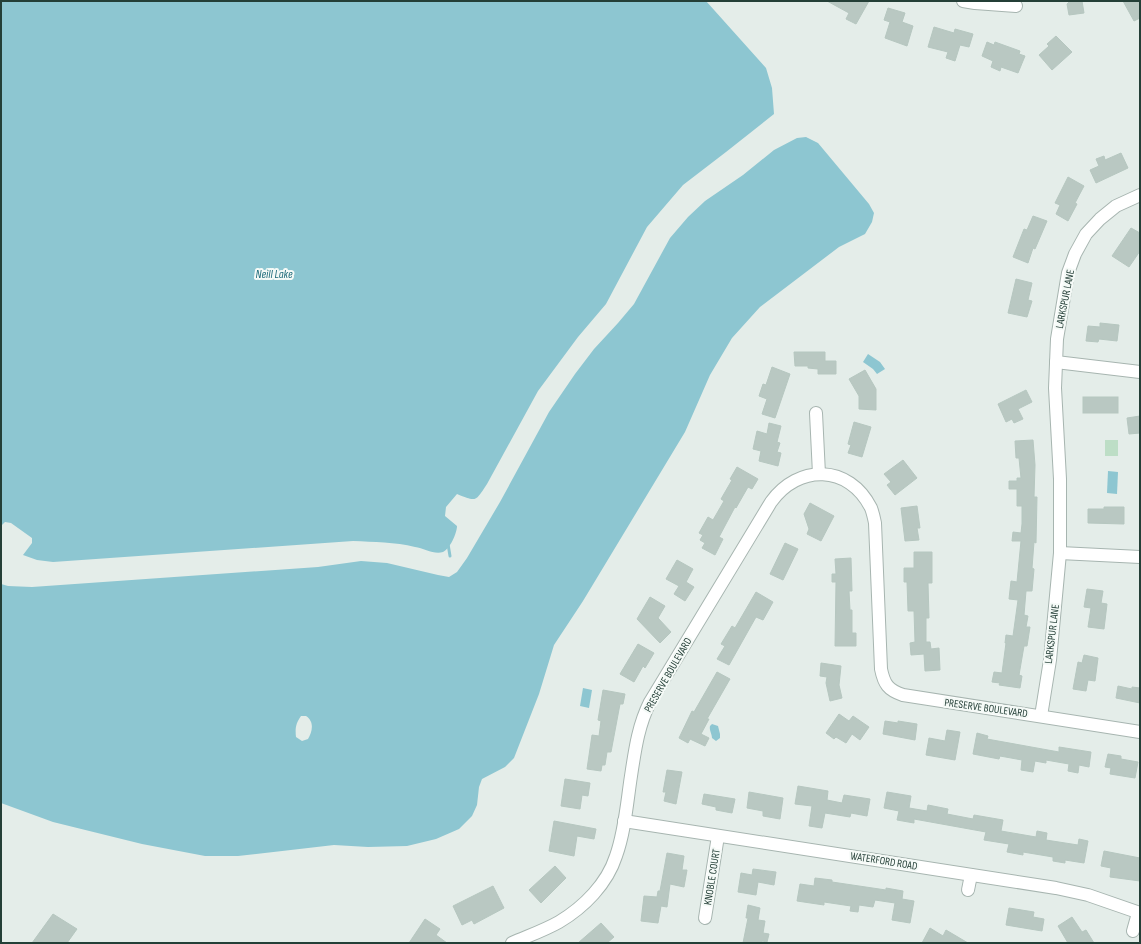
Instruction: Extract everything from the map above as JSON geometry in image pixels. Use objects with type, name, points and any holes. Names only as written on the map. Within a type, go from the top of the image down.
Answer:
[{"type":"street","points":[[963,1],[975,4],[1016,6]]},
{"type":"street","name":"LARKSPUR LANE","points":[[1041,716],[1050,653],[1060,553],[1060,478],[1055,388],[1057,339],[1068,273],[1075,254],[1086,234],[1100,219],[1116,206],[1140,195]]},
{"type":"street","points":[[1056,362],[1140,372]]},
{"type":"street","points":[[816,413],[819,474]]},
{"type":"street","name":"PRESERVE BOULEVARD","points":[[512,943],[558,922],[577,910],[593,895],[606,877],[616,857],[624,821],[638,734],[643,717],[650,702],[778,492],[790,483],[802,477],[819,474],[829,475],[843,480],[855,488],[871,509],[875,523],[882,669],[879,680],[894,692],[903,695],[1140,732]]},
{"type":"street","points":[[1060,553],[1140,556]]},
{"type":"street","name":"WATERFORD ROAD","points":[[624,821],[1056,888],[1088,895],[1139,913]]},
{"type":"street","name":"KNOBLE COURT","points":[[705,918],[718,836]]},
{"type":"street","points":[[968,890],[971,875]]},
{"type":"street","points":[[1133,931],[1139,913]]},
{"type":"green space","points":[[1105,440],[1118,440],[1118,456],[1105,456]]},
{"type":"water","name":"Neill Lake","points":[[1,1],[706,1],[766,68],[772,88],[774,114],[683,185],[647,227],[606,304],[578,337],[538,391],[487,484],[478,497],[472,499],[457,494],[446,507],[445,516],[457,526],[453,540],[448,548],[443,552],[433,552],[400,544],[384,542],[353,541],[53,562],[37,560],[23,555],[32,543],[32,538],[11,523],[5,522],[1,526]]},
{"type":"water","points":[[806,137],[818,143],[869,204],[874,213],[872,222],[865,234],[839,247],[760,307],[732,338],[710,375],[685,432],[583,601],[554,645],[539,694],[514,758],[505,767],[482,779],[479,787],[477,805],[472,816],[459,829],[436,839],[407,846],[368,847],[334,845],[238,856],[205,856],[142,844],[53,822],[1,803],[1,584],[8,586],[32,587],[318,567],[361,561],[387,563],[449,577],[457,572],[467,558],[500,502],[549,412],[594,349],[634,304],[670,238],[688,217],[705,201],[743,175],[774,150],[797,138]],"holes":[[[301,716],[306,716],[311,721],[312,727],[308,739],[302,741],[296,737],[296,728]]]},
{"type":"water","points":[[868,354],[880,362],[885,369],[877,374],[863,362]]},
{"type":"water","points":[[1108,471],[1118,472],[1117,494],[1107,493]]},
{"type":"water","points":[[583,688],[592,690],[589,708],[580,706]]},
{"type":"water","points":[[712,724],[718,726],[720,734],[720,738],[716,741],[712,738],[710,730],[710,726]]},
{"type":"building","points":[[827,1],[869,1],[856,24],[846,19],[849,13]]},
{"type":"building","points":[[1070,1],[1082,1],[1084,13],[1069,15],[1067,4]]},
{"type":"building","points":[[1123,1],[1140,1],[1140,18],[1134,21]]},
{"type":"building","points":[[888,8],[905,13],[902,22],[913,26],[907,46],[885,38],[890,22],[884,20]]},
{"type":"building","points":[[934,27],[954,33],[955,29],[973,34],[969,47],[960,45],[955,61],[946,58],[948,52],[928,47]]},
{"type":"building","points":[[1056,36],[1072,52],[1052,70],[1039,55],[1049,46],[1047,44]]},
{"type":"building","points":[[987,42],[994,45],[995,42],[1020,51],[1019,54],[1025,56],[1018,73],[1001,67],[1000,71],[991,67],[993,61],[982,56]]},
{"type":"building","points":[[1121,153],[1128,168],[1096,183],[1090,170],[1099,166],[1096,159],[1104,156],[1105,160]]},
{"type":"building","points":[[1068,177],[1084,186],[1068,221],[1056,214],[1060,205],[1055,203]]},
{"type":"building","points":[[1033,216],[1047,221],[1035,249],[1033,248],[1028,263],[1013,257],[1024,229],[1027,230]]},
{"type":"building","points":[[1131,228],[1140,233],[1140,251],[1129,267],[1112,256]]},
{"type":"building","points":[[1016,279],[1032,283],[1028,300],[1032,301],[1027,317],[1008,313]]},
{"type":"building","points":[[1100,323],[1119,325],[1117,341],[1099,339],[1098,342],[1086,341],[1088,326],[1100,327]]},
{"type":"building","points":[[794,352],[825,352],[825,361],[836,361],[836,374],[818,374],[818,369],[808,368],[808,366],[795,366]]},
{"type":"building","points":[[772,367],[790,374],[775,418],[762,414],[767,399],[759,396],[763,384],[766,385]]},
{"type":"building","points":[[865,370],[876,389],[876,410],[859,409],[859,396],[849,379]]},
{"type":"building","points":[[1026,390],[1032,402],[1018,409],[1023,419],[1014,423],[1012,419],[1006,422],[998,404]]},
{"type":"building","points":[[1083,397],[1118,397],[1118,413],[1083,413]]},
{"type":"building","points":[[1140,416],[1140,433],[1129,434],[1127,418]]},
{"type":"building","points":[[854,422],[871,427],[862,457],[848,453],[851,445],[848,444]]},
{"type":"building","points":[[769,423],[781,426],[777,442],[780,443],[777,452],[781,453],[778,466],[759,461],[761,451],[753,449],[757,431],[767,434]]},
{"type":"building","points":[[1033,440],[1035,465],[1034,497],[1037,497],[1036,543],[1034,542],[1032,591],[1026,591],[1024,615],[1028,616],[1026,627],[1030,627],[1027,646],[1024,646],[1019,675],[1022,676],[1020,688],[999,685],[1000,683],[992,682],[994,672],[1002,673],[1006,635],[1013,636],[1018,600],[1009,599],[1011,581],[1017,582],[1021,541],[1012,541],[1013,532],[1021,533],[1022,524],[1022,506],[1017,506],[1017,489],[1009,489],[1009,481],[1017,481],[1017,478],[1021,478],[1019,458],[1016,458],[1015,441]]},
{"type":"building","points":[[903,460],[917,478],[895,495],[887,485],[891,482],[884,474]]},
{"type":"building","points":[[737,467],[758,479],[752,489],[748,487],[736,508],[735,507],[719,537],[723,539],[715,555],[702,548],[705,543],[700,540],[703,535],[699,533],[708,517],[713,520],[724,501],[721,499],[732,480],[730,479]]},
{"type":"building","points":[[810,503],[834,516],[821,541],[807,534],[809,529],[804,514]]},
{"type":"building","points":[[917,506],[920,528],[917,528],[919,540],[905,541],[901,508]]},
{"type":"building","points":[[1104,507],[1124,507],[1124,524],[1088,523],[1088,509],[1104,509]]},
{"type":"building","points":[[785,543],[798,549],[783,580],[770,574]]},
{"type":"building","points":[[914,552],[932,552],[932,583],[928,583],[929,618],[926,618],[926,642],[930,642],[931,649],[939,648],[940,670],[925,671],[924,654],[911,655],[910,643],[915,642],[914,611],[908,611],[907,582],[904,582],[904,568],[914,568]]},
{"type":"building","points":[[851,558],[852,591],[849,591],[850,610],[852,610],[852,633],[856,633],[856,646],[835,646],[836,582],[832,582],[832,574],[836,574],[835,559]]},
{"type":"building","points":[[677,560],[693,569],[686,582],[694,587],[685,601],[674,594],[679,586],[666,579]]},
{"type":"building","points":[[1087,589],[1103,591],[1101,603],[1107,604],[1104,629],[1088,627],[1091,608],[1084,607]]},
{"type":"building","points":[[756,592],[773,602],[763,620],[756,617],[729,665],[717,659],[725,646],[721,644],[732,626],[735,628]]},
{"type":"building","points":[[650,597],[665,606],[658,618],[671,632],[660,643],[637,619]]},
{"type":"building","points":[[638,644],[654,653],[645,668],[643,666],[634,682],[620,674]]},
{"type":"building","points":[[1084,655],[1098,658],[1095,681],[1088,680],[1086,691],[1073,689],[1078,662],[1082,663]]},
{"type":"building","points":[[821,663],[841,666],[839,685],[842,698],[830,701],[826,683],[827,677],[820,676]]},
{"type":"building","points":[[717,672],[730,679],[707,719],[709,719],[701,734],[709,738],[705,746],[690,739],[688,743],[679,738],[692,711],[694,712]]},
{"type":"building","points":[[1118,686],[1132,689],[1132,687],[1140,688],[1140,703],[1116,698]]},
{"type":"building","points":[[603,690],[625,694],[623,704],[620,704],[611,752],[607,752],[605,765],[602,765],[601,771],[587,769],[592,735],[599,736],[601,721],[598,720]]},
{"type":"building","points":[[839,714],[849,721],[853,716],[869,727],[860,740],[852,734],[846,743],[836,737],[834,739],[826,733]]},
{"type":"building","points":[[885,721],[898,723],[898,721],[917,724],[915,740],[883,734]]},
{"type":"building","points":[[947,730],[960,732],[955,760],[926,755],[929,738],[945,741]]},
{"type":"building","points":[[977,733],[988,736],[987,739],[1059,752],[1059,747],[1091,752],[1089,767],[1079,765],[1078,773],[1068,771],[1069,764],[1046,760],[1046,763],[1035,761],[1033,772],[1021,770],[1022,760],[1000,756],[999,759],[973,754]]},
{"type":"building","points":[[1108,754],[1121,756],[1121,759],[1138,762],[1135,778],[1110,774],[1111,768],[1105,767]]},
{"type":"building","points":[[667,770],[682,772],[676,804],[664,801],[666,792],[663,792]]},
{"type":"building","points":[[565,779],[590,783],[588,796],[582,795],[580,809],[561,806]]},
{"type":"building","points":[[798,786],[828,791],[827,800],[842,803],[844,795],[870,799],[867,816],[851,813],[850,817],[825,813],[822,828],[809,826],[812,806],[795,804]]},
{"type":"building","points":[[749,792],[783,798],[780,819],[763,816],[763,811],[747,808]]},
{"type":"building","points":[[887,792],[911,796],[909,808],[927,811],[928,805],[948,809],[947,814],[973,819],[974,815],[1003,820],[1001,831],[1036,837],[1037,831],[1047,833],[1046,840],[1078,845],[1079,839],[1088,841],[1084,863],[1065,860],[1065,863],[1053,861],[1053,857],[1023,852],[1023,855],[1007,852],[1009,844],[984,840],[986,832],[914,819],[914,823],[897,820],[899,811],[884,808]]},
{"type":"building","points":[[704,794],[735,799],[732,813],[716,810],[716,807],[702,804]]},
{"type":"building","points":[[554,821],[596,829],[594,839],[577,836],[574,856],[549,851]]},
{"type":"building","points":[[1104,851],[1140,858],[1140,881],[1110,877],[1111,868],[1101,866]]},
{"type":"building","points":[[667,853],[684,856],[682,870],[687,870],[684,887],[670,884],[667,907],[661,906],[658,923],[641,921],[644,896],[657,897],[658,891],[660,891]]},
{"type":"building","points":[[555,866],[566,878],[541,903],[529,890]]},
{"type":"building","points":[[753,869],[776,872],[774,885],[758,882],[756,895],[738,892],[741,873],[752,875]]},
{"type":"building","points":[[815,878],[886,890],[886,888],[903,891],[902,899],[914,901],[910,923],[892,920],[895,903],[875,900],[873,907],[859,905],[858,912],[850,911],[851,906],[824,902],[824,905],[797,901],[800,884],[814,886]]},
{"type":"building","points":[[493,886],[504,908],[474,924],[472,920],[462,925],[453,906]]},
{"type":"building","points":[[748,905],[760,908],[758,920],[765,921],[763,933],[769,934],[767,942],[762,941],[762,943],[743,943],[748,918],[746,918]]},
{"type":"building","points":[[1009,908],[1034,912],[1033,917],[1044,919],[1042,931],[1006,925]]},
{"type":"building","points":[[53,914],[77,929],[67,943],[32,943]]},
{"type":"building","points":[[1072,917],[1082,932],[1086,930],[1094,943],[1068,943],[1058,926]]},
{"type":"building","points":[[425,919],[440,929],[436,935],[447,943],[409,943]]},
{"type":"building","points":[[601,923],[614,937],[607,943],[578,943]]},
{"type":"building","points":[[930,928],[943,936],[946,930],[968,943],[922,943]]},
{"type":"waterway","points":[[448,544],[450,556]]}]
